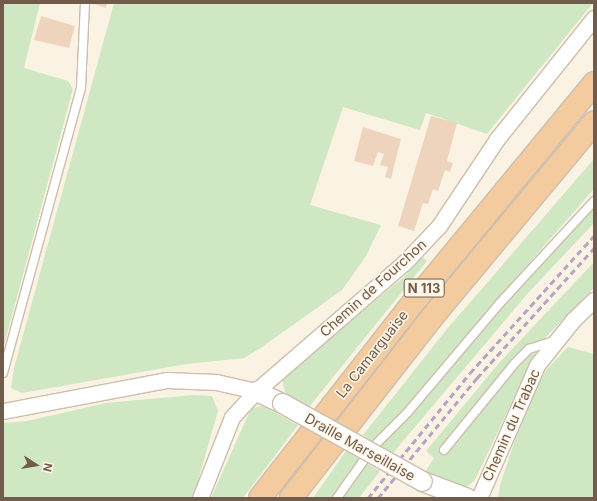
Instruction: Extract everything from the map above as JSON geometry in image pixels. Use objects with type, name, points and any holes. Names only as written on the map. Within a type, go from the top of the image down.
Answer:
[{"type":"highway","name":"La Camarguaise","points":[[260,498],[408,309],[594,83]]},
{"type":"highway","name":"La Camarguaise","points":[[291,498],[438,310],[594,123]]},
{"type":"street","name":"Chemin de Fourchon","points":[[200,498],[232,417],[256,391],[404,263],[439,226],[497,139],[594,18]]},
{"type":"street","name":"Chemin du Trabac","points":[[479,498],[537,365],[573,320],[594,300]]},
{"type":"street","points":[[3,411],[167,380],[216,382],[256,391]]},
{"type":"street","name":"Draille Marseillaise","points":[[256,391],[282,403],[422,481],[467,498]]},
{"type":"lane","points":[[3,373],[81,88],[85,3]]},
{"type":"lane","points":[[337,498],[374,446],[407,413],[500,303],[594,201]]},
{"type":"lane","points":[[444,450],[515,363],[530,349],[557,340]]},
{"type":"green space","points":[[3,3],[40,3],[24,68],[68,81],[73,89],[3,349]]},
{"type":"green space","points":[[114,3],[593,3],[487,134],[426,113],[420,130],[343,107],[310,205],[381,225],[366,256],[342,290],[262,347],[244,358],[187,364],[22,393],[11,388],[14,368]]},
{"type":"green space","points":[[594,159],[594,189],[494,303],[407,408],[373,442],[363,435],[447,329]]},
{"type":"green space","points":[[594,208],[594,223],[529,292],[393,453],[380,446],[476,336]]},
{"type":"green space","points":[[421,256],[427,261],[309,407],[286,394],[282,381],[287,374],[405,276]]},
{"type":"green space","points":[[594,262],[594,288],[546,337],[532,360],[475,480],[468,486],[460,486],[425,472],[434,458],[426,451],[499,363]]},
{"type":"green space","points":[[568,347],[594,354],[594,498],[498,498],[500,485],[528,400],[547,369]]},
{"type":"green space","points":[[193,395],[212,396],[218,411],[193,498],[3,498],[3,423],[27,421],[106,403]]},
{"type":"green space","points":[[263,406],[298,425],[243,498],[211,498],[249,413],[253,408]]},
{"type":"green space","points":[[346,451],[380,471],[359,498],[313,498]]},
{"type":"building","points":[[91,3],[107,3],[106,8]]},
{"type":"building","points":[[41,16],[75,26],[69,48],[34,40]]},
{"type":"building","points":[[431,116],[457,123],[447,161],[453,163],[450,172],[445,170],[438,191],[433,189],[428,204],[423,203],[414,231],[398,226]]},
{"type":"building","points":[[363,127],[401,139],[391,179],[385,177],[388,167],[380,165],[384,154],[378,152],[373,166],[354,161]]},
{"type":"railway","points":[[368,498],[470,373],[594,236]]},
{"type":"railway","points":[[378,498],[477,378],[594,248]]}]
